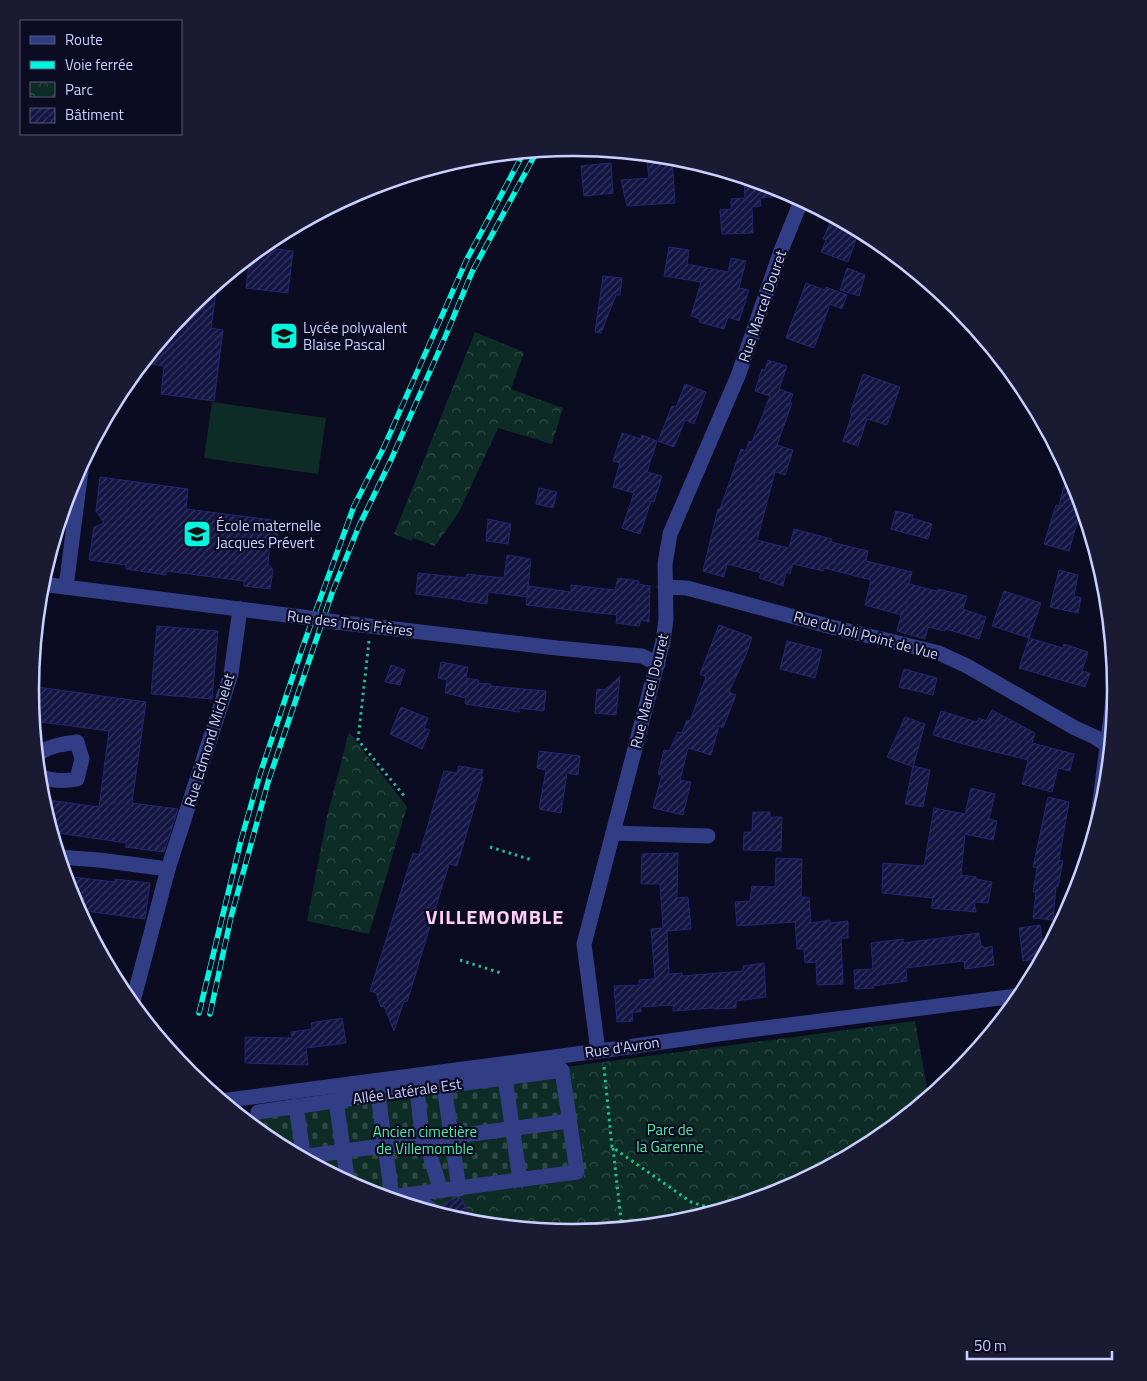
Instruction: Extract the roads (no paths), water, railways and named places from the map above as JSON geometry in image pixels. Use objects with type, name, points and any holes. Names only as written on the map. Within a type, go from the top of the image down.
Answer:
[{"type":"street","name":"Rue Marcel Douret","points":[[600,1051],[584,944],[664,641],[666,619],[665,564],[670,534],[738,376],[782,248],[799,206]]},
{"type":"street","points":[[66,587],[79,486]]},
{"type":"street","name":"Rue des Trois Frères","points":[[49,585],[336,622],[642,656],[658,664]]},
{"type":"street","name":"Rue du Joli Point de Vue","points":[[665,587],[687,588],[939,653],[967,666],[1105,744]]},
{"type":"street","name":"Rue Edmond Michelet","points":[[134,996],[168,869],[231,674],[240,609]]},
{"type":"street","points":[[42,751],[56,745],[77,742],[82,759],[77,779],[66,782],[46,779]]},
{"type":"street","points":[[613,833],[708,836]]},
{"type":"street","points":[[66,857],[168,869]]},
{"type":"street","name":"Rue d'Avron","points":[[234,1103],[718,1034],[1012,997]]},
{"type":"street","name":"Allée Latérale Est","points":[[258,1112],[417,1088],[559,1070],[569,1121]]},
{"type":"street","points":[[505,1078],[520,1180]]},
{"type":"street","points":[[444,1086],[460,1189]]},
{"type":"street","points":[[417,1088],[420,1126],[441,1191]]},
{"type":"street","points":[[378,1095],[385,1146],[388,1192]]},
{"type":"street","points":[[336,1101],[347,1175]]},
{"type":"street","points":[[296,1106],[301,1151]]},
{"type":"street","points":[[311,1156],[569,1121],[577,1172],[400,1196]]},
{"type":"railway","points":[[210,1014],[231,917],[268,782],[332,593],[359,526],[390,462],[472,272],[534,157]]},
{"type":"railway","points":[[199,1013],[241,840],[260,774],[303,646],[354,506],[384,447],[467,259],[520,159]]},
{"type":"place","name":"Lycée polyvalent Blaise Pascal","points":[[284,336]]},
{"type":"place","name":"École maternelle Jacques Prévert","points":[[197,534]]},
{"type":"district","name":"VILLEMOMBLE","points":[[495,916]]},
{"type":"park label","name":"Parc de la Garenne","points":[[670,1138]]},
{"type":"park label","name":"Ancien cimetière de Villemomble","points":[[425,1140]]}]
